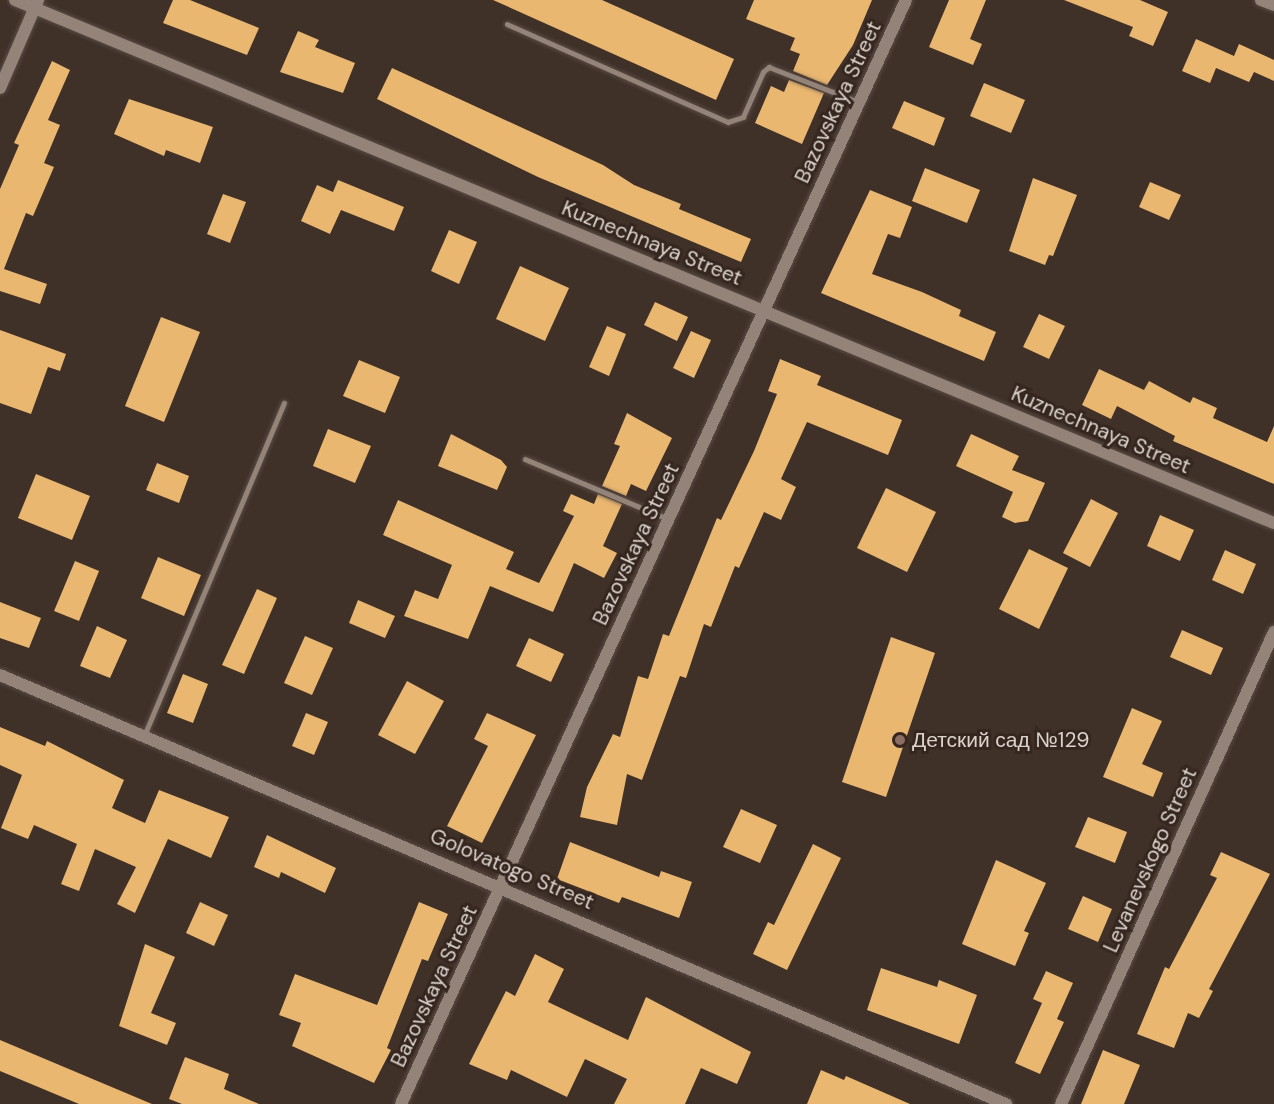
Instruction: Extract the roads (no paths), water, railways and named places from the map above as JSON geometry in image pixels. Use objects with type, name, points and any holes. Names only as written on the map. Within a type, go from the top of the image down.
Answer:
[{"type":"street","name":"Kuznechnaya Street","points":[[15,0],[36,4],[1274,524]]},
{"type":"street","name":"Bazovskaya Street","points":[[402,1104],[906,0]]},
{"type":"street","points":[[1261,0],[1274,5]]},
{"type":"street","points":[[0,88],[36,4]]},
{"type":"street","name":"Levanevskogo Street","points":[[1061,1104],[1274,632]]},
{"type":"street","name":"Golovatogo Street","points":[[0,675],[501,886],[1006,1104]]},
{"type":"lane","points":[[507,24],[728,122],[743,117],[759,78],[769,67],[860,102]]},
{"type":"lane","points":[[144,736],[284,403]]},
{"type":"lane","points":[[525,459],[669,519]]},
{"type":"place","name":"Детский сад №129","points":[[900,740]]}]
